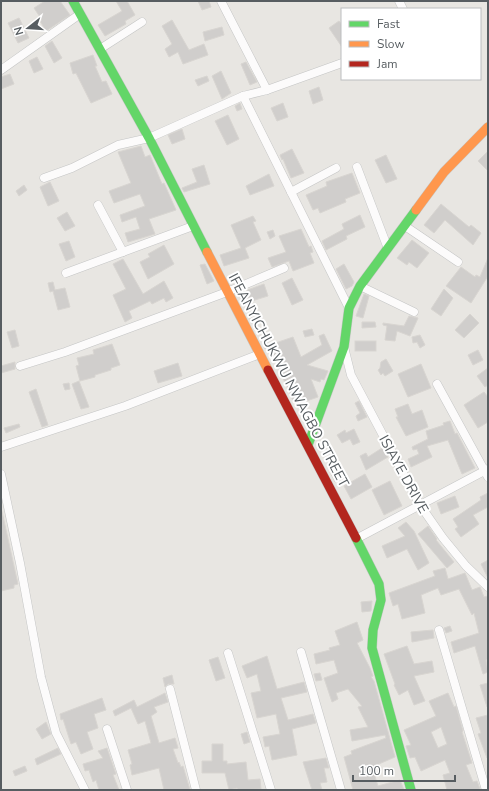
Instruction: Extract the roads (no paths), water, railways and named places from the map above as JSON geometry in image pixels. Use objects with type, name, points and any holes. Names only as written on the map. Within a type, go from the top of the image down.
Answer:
[{"type":"street","name":"IFEANYICHUKWU NWAGBO STREET","points":[[73,1],[149,138],[227,292],[308,445],[379,584],[380,600],[373,630],[372,648],[411,790]]},
{"type":"street","points":[[221,1],[267,90]]},
{"type":"street","points":[[1,70],[80,14]]},
{"type":"street","points":[[100,48],[142,22]]},
{"type":"street","points":[[44,178],[72,168],[118,145],[149,138],[243,96],[267,90],[341,63]]},
{"type":"street","points":[[243,96],[349,308]]},
{"type":"street","points":[[308,445],[344,347],[349,308],[360,286],[387,246],[405,226],[444,172],[488,127]]},
{"type":"street","points":[[358,167],[387,246]]},
{"type":"street","points":[[291,192],[336,168]]},
{"type":"street","points":[[98,205],[123,252]]},
{"type":"street","points":[[66,272],[193,226]]},
{"type":"street","points":[[405,226],[458,262]]},
{"type":"street","points":[[20,366],[65,352],[227,292],[284,268]]},
{"type":"street","points":[[360,286],[414,312]]},
{"type":"street","name":"ISIAYE DRIVE","points":[[344,347],[351,375],[420,505],[466,566],[488,587]]},
{"type":"street","points":[[1,447],[125,406],[260,354]]},
{"type":"street","points":[[356,539],[487,472],[437,384]]},
{"type":"street","points":[[1,474],[20,563],[42,684],[56,732],[85,790]]},
{"type":"street","points":[[439,630],[486,790]]},
{"type":"street","points":[[301,652],[341,790]]},
{"type":"street","points":[[228,653],[271,790]]},
{"type":"street","points":[[170,689],[196,790]]},
{"type":"street","points":[[107,729],[127,790]]}]
